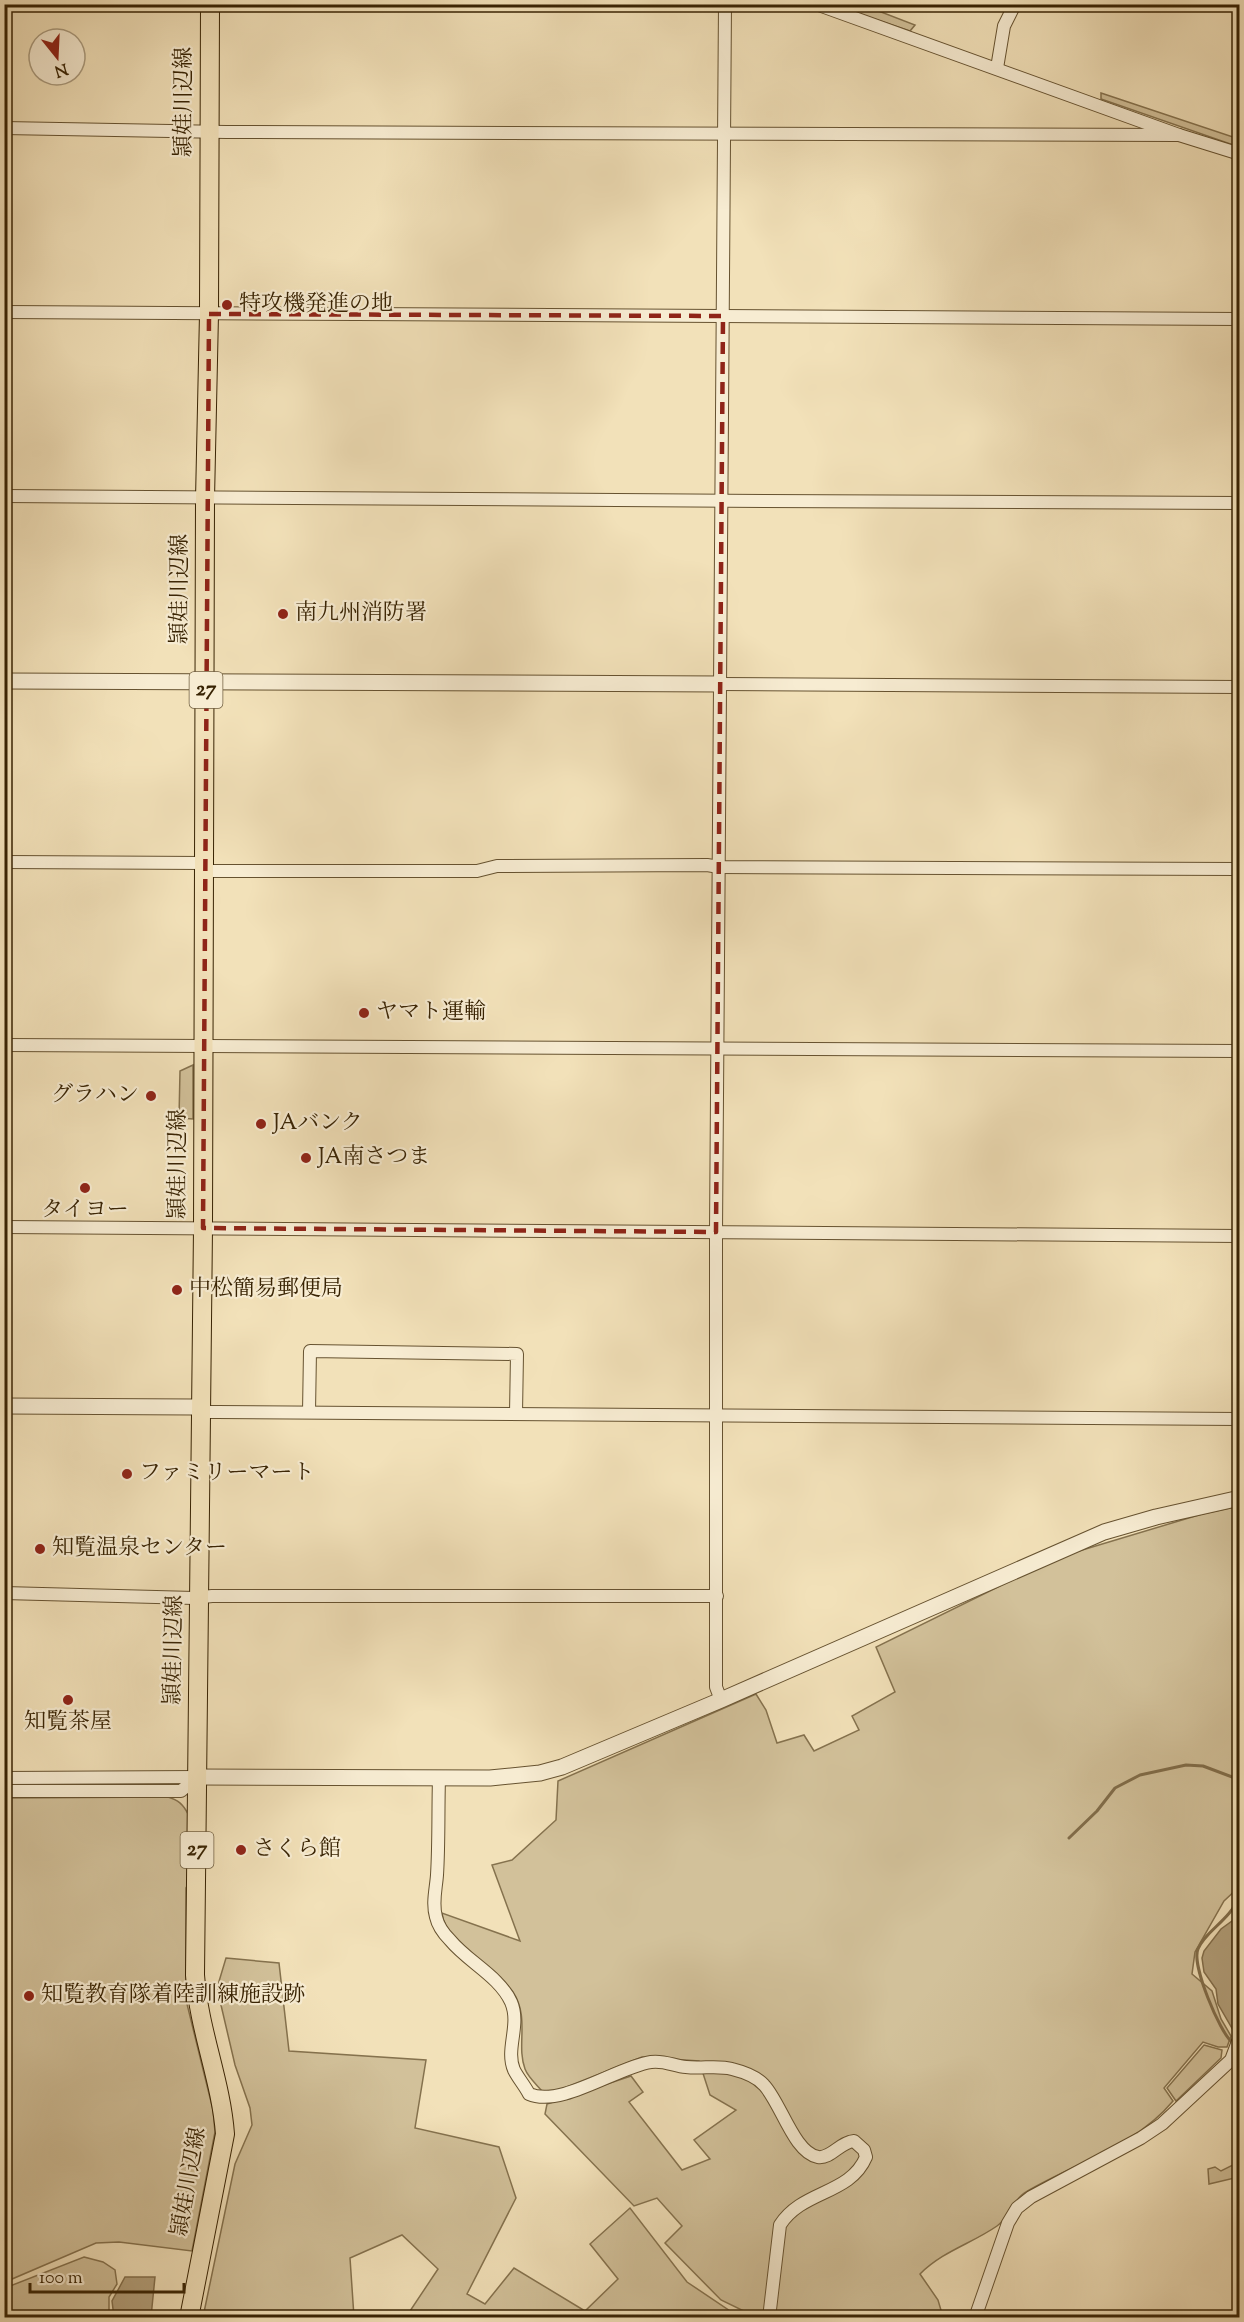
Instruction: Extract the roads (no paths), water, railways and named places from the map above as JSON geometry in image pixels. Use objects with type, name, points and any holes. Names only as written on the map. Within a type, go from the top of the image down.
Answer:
[{"type":"main road","name":"頴娃川辺線","points":[[189,2318],[225,2134],[223,2110],[205,2040],[197,1997],[206,682],[205,499],[210,314],[210,4]]},
{"type":"street","points":[[721,1700],[716,1687],[716,1232],[725,4]]},
{"type":"street","points":[[816,4],[1179,135],[1239,154]]},
{"type":"street","points":[[997,68],[1004,26],[1015,4]]},
{"type":"street","points":[[4,128],[723,135],[1179,135]]},
{"type":"street","points":[[4,312],[1239,319]]},
{"type":"street","points":[[4,496],[205,499],[720,499],[1239,503]]},
{"type":"street","points":[[4,681],[1239,687]]},
{"type":"street","points":[[4,862],[477,871],[497,866],[707,865],[719,867],[1239,869]]},
{"type":"street","points":[[4,1045],[1239,1051]]},
{"type":"street","points":[[4,1227],[1239,1236]]},
{"type":"street","points":[[309,1412],[310,1351],[516,1354],[516,1413]]},
{"type":"street","points":[[4,1406],[193,1407],[207,1412],[1239,1419]]},
{"type":"street","points":[[4,1778],[439,1779],[511,1777],[540,1773],[562,1767],[721,1700],[1104,1532],[1156,1517],[1239,1498]]},
{"type":"street","points":[[4,1593],[200,1597],[717,1596]]},
{"type":"street","points":[[4,1791],[181,1791],[197,1777]]},
{"type":"street","points":[[439,1779],[434,1907],[436,1918],[441,1930],[452,1943],[495,1981],[510,2000],[515,2019],[512,2056],[514,2070],[529,2094],[546,2098],[601,2081],[649,2062],[663,2061],[684,2067],[729,2068],[749,2074],[764,2085],[778,2104],[802,2149],[811,2155],[820,2158],[826,2156],[846,2141],[854,2141],[864,2150],[866,2157],[855,2175],[797,2205],[780,2224],[769,2318]]},
{"type":"street","points":[[975,2318],[1008,2223],[1017,2208],[1043,2190],[1142,2138],[1162,2124],[1235,2059],[1239,2036]]},
{"type":"waterway","points":[[1069,1838],[1097,1811],[1115,1788],[1140,1775],[1186,1765],[1203,1766],[1240,1780]]},
{"type":"waterway","points":[[1232,2042],[1214,2013],[1203,1983],[1197,1957],[1202,1942],[1230,1912],[1240,1895]]},
{"type":"place","name":"特攻機発進の地","points":[[227,305]]},
{"type":"place","name":"南九州消防署","points":[[283,614]]},
{"type":"place","name":"ヤマト運輸","points":[[364,1013]]},
{"type":"place","name":"グラハン","points":[[151,1096]]},
{"type":"place","name":"JAバンク","points":[[261,1124]]},
{"type":"place","name":"JA南さつま","points":[[306,1158]]},
{"type":"place","name":"タイヨー","points":[[85,1188]]},
{"type":"place","name":"中松簡易郵便局","points":[[177,1290]]},
{"type":"place","name":"ファミリーマート","points":[[127,1474]]},
{"type":"place","name":"知覧温泉センター","points":[[40,1549]]},
{"type":"place","name":"知覧茶屋","points":[[68,1700]]},
{"type":"place","name":"さくら館","points":[[241,1850]]},
{"type":"place","name":"知覧教育隊着陸訓練施設跡","points":[[29,1996]]}]
